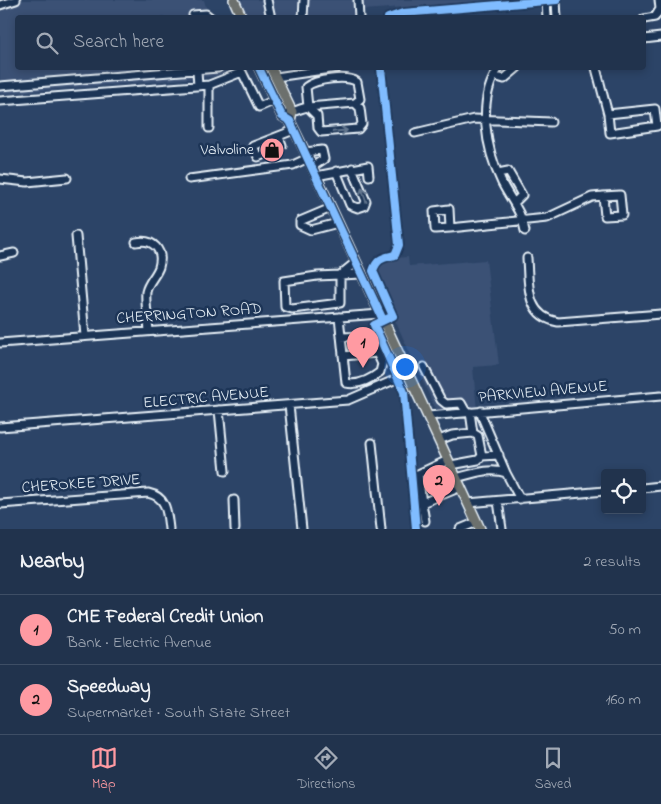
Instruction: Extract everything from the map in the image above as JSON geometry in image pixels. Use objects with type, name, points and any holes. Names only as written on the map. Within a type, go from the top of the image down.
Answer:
[{"type":"main road","points":[[228,0],[235,15]]},
{"type":"main road","points":[[234,0],[241,15]]},
{"type":"main road","points":[[240,0],[247,15]]},
{"type":"main road","points":[[260,70],[274,100],[288,116]]},
{"type":"main road","points":[[266,70],[273,85],[284,96]]},
{"type":"main road","points":[[272,70],[284,96],[288,116]]},
{"type":"main road","points":[[269,89],[278,98],[288,116],[479,526]]},
{"type":"street","points":[[0,6],[16,0]]},
{"type":"street","points":[[267,0],[270,15]]},
{"type":"street","points":[[303,15],[304,0]]},
{"type":"street","points":[[358,0],[359,15]]},
{"type":"street","points":[[546,0],[547,15]]},
{"type":"street","points":[[556,0],[557,15]]},
{"type":"street","points":[[646,19],[655,17],[660,9],[658,0]]},
{"type":"street","points":[[193,15],[207,15]]},
{"type":"street","points":[[646,39],[661,36]]},
{"type":"street","points":[[0,86],[204,70]]},
{"type":"street","points":[[276,77],[295,70]]},
{"type":"street","points":[[498,70],[487,95],[486,118],[490,150],[498,173],[524,221],[525,231]]},
{"type":"street","points":[[494,76],[504,79],[515,70]]},
{"type":"street","points":[[597,70],[608,114],[610,133],[657,126],[655,109],[608,114]]},
{"type":"street","points":[[197,71],[198,86]]},
{"type":"street","points":[[0,100],[208,85],[242,72],[259,107],[274,100]]},
{"type":"street","points":[[288,116],[308,107],[355,103],[360,99],[357,82],[352,78],[313,81],[306,87],[308,107],[317,116],[318,128],[321,132],[358,129],[362,124],[360,108],[355,103]]},
{"type":"street","points":[[208,85],[209,128]]},
{"type":"street","points":[[415,132],[436,129],[457,122],[486,118],[551,122]]},
{"type":"street","points":[[268,152],[258,157],[253,146],[294,130]]},
{"type":"street","points":[[277,148],[278,137]]},
{"type":"street","points":[[189,179],[293,165],[308,159]]},
{"type":"street","points":[[316,176],[368,166],[369,176]]},
{"type":"street","points":[[336,171],[350,205],[358,208],[364,206],[366,201],[352,168]]},
{"type":"street","points":[[498,173],[508,171],[522,195],[514,203]]},
{"type":"street","points":[[0,179],[27,182],[67,178]]},
{"type":"street","points":[[450,228],[557,216],[592,197],[603,196]]},
{"type":"street","points":[[331,208],[304,218],[300,221],[300,225],[306,229],[316,230],[338,223]]},
{"type":"street","points":[[76,236],[85,336]]},
{"type":"street","points":[[136,242],[144,240],[151,242],[157,247],[159,254],[159,268],[146,293],[149,331]]},
{"type":"street","points":[[0,256],[14,254]]},
{"type":"street","points":[[527,258],[530,297],[533,307],[540,316],[558,322],[661,314]]},
{"type":"street","points":[[340,275],[356,262]]},
{"type":"street","points":[[340,275],[340,303],[292,308],[285,307],[284,282],[317,276],[362,274]]},
{"type":"street","points":[[292,308],[292,320]]},
{"type":"street","name":"CHERRINGTON ROAD","points":[[0,343],[380,314]]},
{"type":"street","points":[[338,317],[346,381],[348,384],[371,379],[380,372],[382,364],[370,336],[341,337]]},
{"type":"street","points":[[343,356],[377,353]]},
{"type":"street","points":[[424,367],[441,400],[446,404],[463,404],[468,412],[473,433]]},
{"type":"street","name":"ELECTRIC AVENUE","points":[[0,427],[348,400],[408,374]]},
{"type":"street","name":"PARKVIEW AVENUE","points":[[428,416],[661,396]]},
{"type":"street","points":[[289,404],[302,529]]},
{"type":"street","points":[[219,410],[225,471]]},
{"type":"street","points":[[481,411],[506,473],[520,498]]},
{"type":"street","points":[[439,440],[452,435],[473,433],[478,436],[482,456]]},
{"type":"street","points":[[372,443],[381,529]]},
{"type":"street","points":[[425,520],[418,474],[449,462],[478,460],[482,456],[499,455]]},
{"type":"street","points":[[456,478],[481,472],[501,471],[506,473]]},
{"type":"street","points":[[646,488],[661,486]]},
{"type":"street","points":[[422,503],[461,487]]},
{"type":"street","points":[[468,504],[601,491]]},
{"type":"street","name":"CHEROKEE DRIVE","points":[[0,504],[148,493],[159,497],[166,506],[169,529]]},
{"type":"street","points":[[234,500],[235,529]]},
{"type":"street","points":[[498,501],[502,529]]},
{"type":"street","points":[[462,529],[479,526]]},
{"type":"shaded area","points":[[0,0],[204,0],[208,15],[15,15],[15,70],[225,70],[226,74],[222,76],[0,94]]},
{"type":"shaded area","points":[[228,0],[361,0],[363,15],[237,15]]},
{"type":"shaded area","points":[[362,0],[500,0],[363,10]]},
{"type":"shaded area","points":[[408,257],[409,266],[486,260],[499,365],[473,367],[477,411],[438,415],[384,296],[373,271],[376,264],[381,259]]},
{"type":"cycle path","points":[[397,15],[557,0]]},
{"type":"cycle path","points":[[260,70],[282,116],[290,121],[383,320]]},
{"type":"cycle path","points":[[381,70],[399,245],[395,255],[379,261],[373,271],[393,316],[374,325],[404,392],[416,529]]},
{"type":"place","name":"Valvoline","points":[[272,150]]},
{"type":"place","name":"CME Federal Credit Union","points":[[363,368]]},
{"type":"place","name":"Speedway","points":[[439,506]]}]
